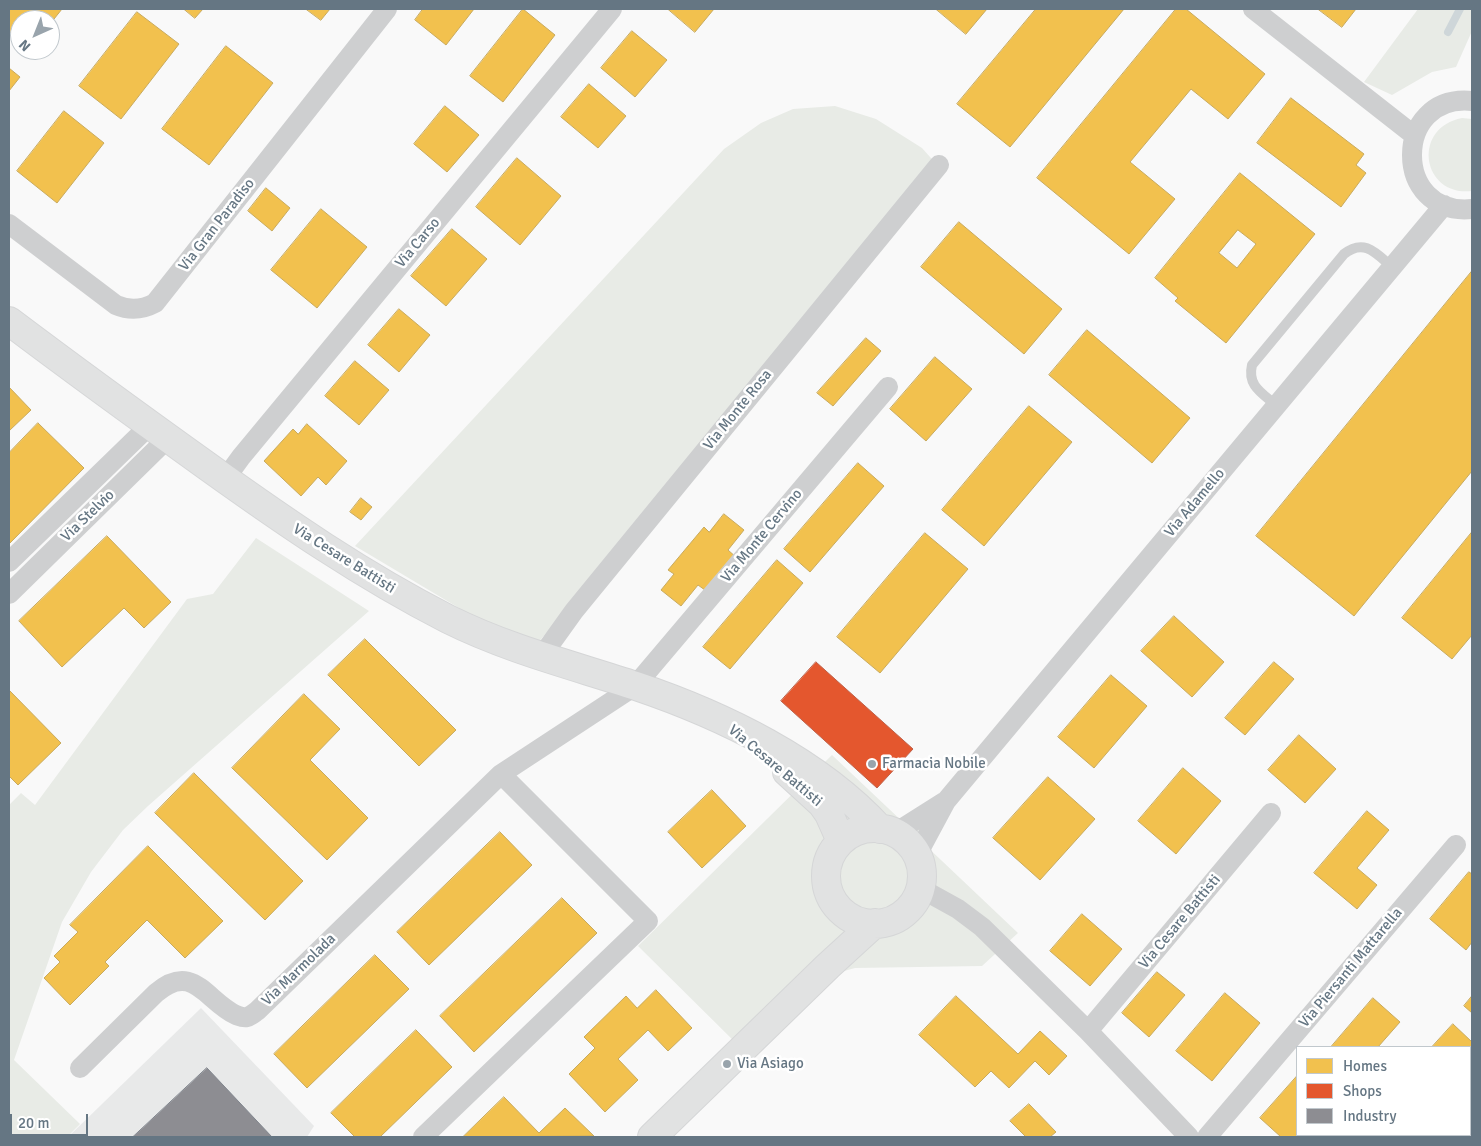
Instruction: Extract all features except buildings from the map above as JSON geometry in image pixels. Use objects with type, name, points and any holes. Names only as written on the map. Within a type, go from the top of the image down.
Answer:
[{"type":"street","name":"Via Gran Paradiso","points":[[9,224],[116,305],[122,308],[139,309],[148,307],[155,303],[387,9]]},
{"type":"street","name":"Via Carso","points":[[225,478],[612,9]]},
{"type":"street","points":[[1253,9],[1414,136]]},
{"type":"street","points":[[1472,101],[1455,102],[1440,107],[1431,113],[1423,121],[1414,136],[1411,157],[1414,173],[1419,183],[1434,200],[1460,209],[1472,209]]},
{"type":"street","name":"Via Monte Rosa","points":[[541,657],[574,611],[939,165]]},
{"type":"street","name":"Via Adamello","points":[[917,855],[946,801],[1444,205]]},
{"type":"street","name":"Via Cesare Battisti","points":[[11,327],[318,544],[392,589],[461,625],[503,644],[683,703],[776,747],[838,789],[888,831]]},
{"type":"street","name":"Via Monte Cervino","points":[[635,686],[888,387]]},
{"type":"street","name":"Via Stelvio","points":[[9,562],[159,432]]},
{"type":"street","name":"Via Stelvio","points":[[9,594],[159,432]]},
{"type":"street","name":"Via Marmolada","points":[[80,1068],[156,993],[176,980],[194,984],[238,1016],[252,1015],[501,774],[635,686]]},
{"type":"street","name":"Via Cesare Battisti","points":[[720,720],[788,773],[814,796],[826,810],[841,841]]},
{"type":"street","points":[[423,1137],[648,922],[501,774]]},
{"type":"street","name":"Via Adamello","points":[[888,831],[946,801]]},
{"type":"street","name":"Via Cesare Battisti","points":[[1088,1031],[1271,813]]},
{"type":"street","points":[[859,831],[888,831],[907,841],[917,855],[921,872],[920,888],[913,904],[904,914],[888,922],[874,923],[855,920],[837,906],[830,894],[826,872],[830,855],[841,841],[859,831]]},
{"type":"street","name":"Via Piersanti Mattarella","points":[[1207,1137],[1456,845]]},
{"type":"street","points":[[920,888],[958,909],[982,926],[1088,1031],[1189,1137]]},
{"type":"street","points":[[828,966],[837,906]]},
{"type":"street","points":[[652,1137],[874,923]]},
{"type":"lane","points":[[1277,406],[1253,383],[1250,374],[1252,365],[1270,343],[1350,249],[1364,246],[1392,267]]},
{"type":"shaded area","points":[[1418,9],[1472,9],[1472,31],[1456,67],[1432,72],[1392,95],[1364,82]]},
{"type":"shaded area","points":[[835,106],[876,119],[922,148],[938,166],[537,644],[469,614],[355,546],[724,149],[761,123],[793,109]]},
{"type":"shaded area","points":[[1462,118],[1472,119],[1472,191],[1455,190],[1442,184],[1433,173],[1429,160],[1430,147],[1435,134],[1446,124]]},
{"type":"shaded area","points":[[256,538],[369,611],[148,806],[123,830],[91,872],[62,922],[14,1060],[80,1124],[67,1137],[9,1137],[9,805],[21,793],[35,805],[187,599],[213,594]]},
{"type":"shaded area","points":[[832,755],[906,825],[945,802],[922,842],[1018,933],[982,966],[855,968],[815,979],[742,1049],[638,946]]},
{"type":"shaded area","points":[[201,1008],[314,1126],[307,1137],[68,1137]]},
{"type":"waterway","points":[[1448,32],[1460,9]]},
{"type":"place","name":"Farmacia Nobile","points":[[872,764]]},
{"type":"place","name":"Via Asiago","points":[[727,1064]]}]
